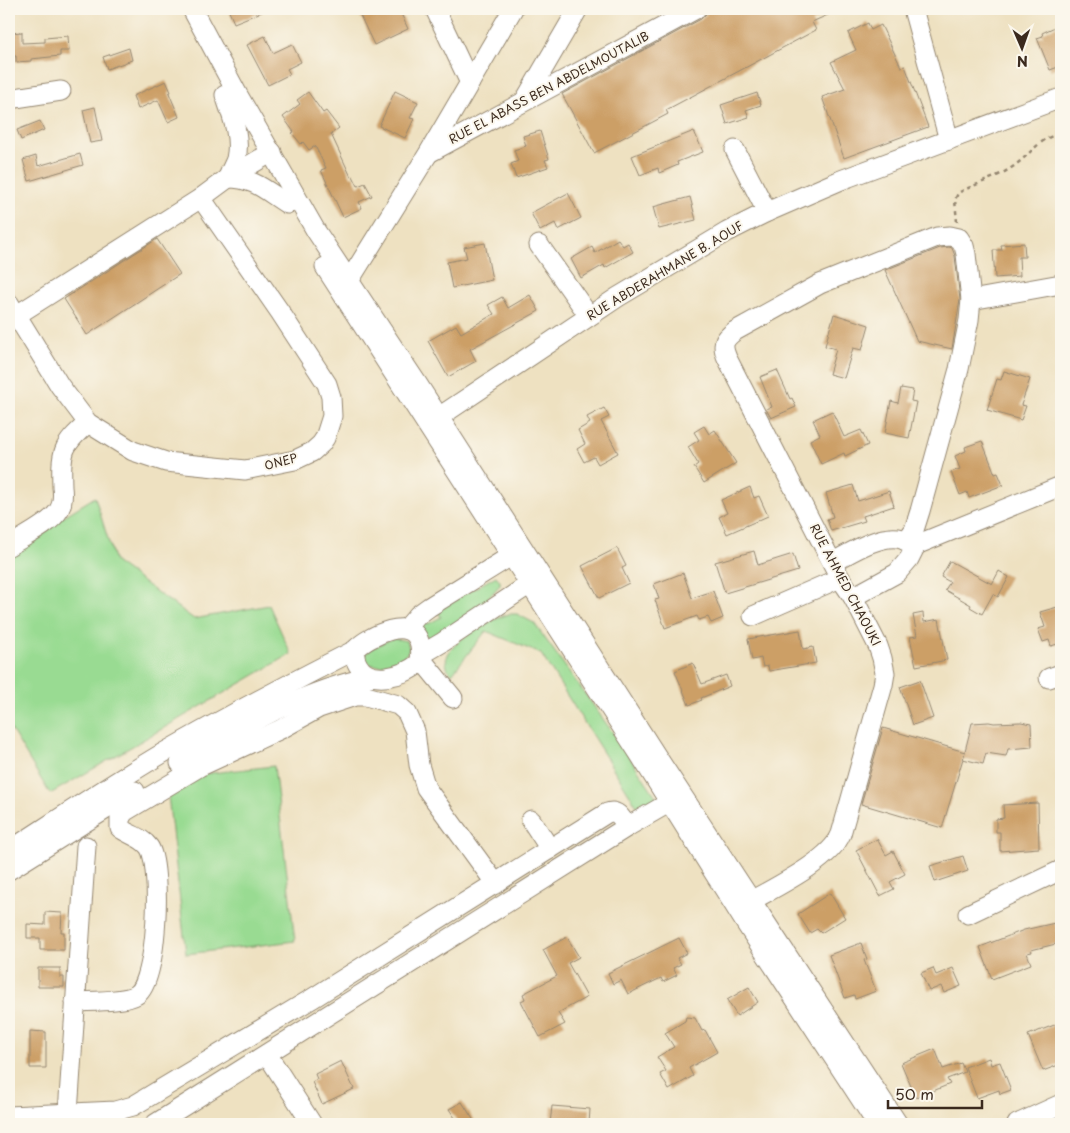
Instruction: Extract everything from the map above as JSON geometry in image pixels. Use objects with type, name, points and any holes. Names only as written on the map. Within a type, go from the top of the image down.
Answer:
[{"type":"street","points":[[181,9],[225,95],[267,155],[316,231],[344,285]]},
{"type":"street","points":[[192,9],[238,95],[288,204],[344,285],[433,421],[744,905],[877,1124]]},
{"type":"street","points":[[435,9],[470,83]]},
{"type":"street","points":[[344,285],[428,154],[513,9]]},
{"type":"street","points":[[524,102],[578,9]]},
{"type":"street","name":"RUE EL ABASS BEN ABDELMOUTALIB","points":[[428,154],[696,9]]},
{"type":"street","points":[[913,9],[949,140]]},
{"type":"street","points":[[9,99],[61,91]]},
{"type":"street","points":[[225,95],[235,124],[237,144],[236,159],[228,178]]},
{"type":"street","name":"RUE ABDERAHMANE B. AOUF","points":[[433,421],[589,316],[704,245],[767,212],[841,180],[1061,98]]},
{"type":"street","points":[[735,150],[767,212]]},
{"type":"street","points":[[11,313],[201,198],[228,178],[267,155]]},
{"type":"street","points":[[228,178],[239,178],[255,182],[288,204]]},
{"type":"street","name":"ONEP","points":[[11,313],[37,346],[60,386],[88,423],[134,451],[166,462],[245,470],[295,460],[312,452],[325,438],[332,416],[327,384],[201,198]]},
{"type":"street","name":"RUE AHMED CHAOUKI","points":[[744,905],[821,858],[833,847],[841,834],[884,677],[884,665],[881,653],[853,597],[836,570],[724,351],[723,343],[728,336],[820,284],[937,237],[950,236],[959,238]]},
{"type":"street","points":[[853,597],[897,573],[909,559],[914,530],[959,369],[968,327],[970,300],[966,254],[959,238]]},
{"type":"street","points":[[539,245],[589,316]]},
{"type":"street","points":[[970,300],[1061,284]]},
{"type":"street","points":[[9,546],[46,522],[59,510],[63,496],[63,453],[72,438],[88,423]]},
{"type":"street","points":[[753,616],[836,570],[865,546],[880,540],[898,538],[911,543],[1061,486]]},
{"type":"street","points":[[406,629],[418,615],[429,607],[517,552]]},
{"type":"street","points":[[9,870],[171,768],[278,708],[354,680],[384,677],[406,672],[418,664],[421,657],[536,581]]},
{"type":"street","points":[[9,851],[164,753],[383,633],[400,628],[412,632],[418,640],[421,657],[453,698]]},
{"type":"street","points":[[355,650],[354,656],[358,667],[362,672],[371,677]]},
{"type":"street","points":[[75,1002],[128,998],[138,995],[146,982],[154,956],[157,903],[154,858],[149,846],[137,836],[120,828],[120,819],[124,812],[199,767],[281,729],[319,708],[355,696],[366,696],[388,701],[398,705],[406,713],[415,731],[419,766],[424,784],[436,804],[480,860],[496,884]]},
{"type":"street","points":[[155,1124],[628,827],[676,799]]},
{"type":"street","points":[[9,1116],[115,1111],[133,1106],[313,998],[611,812],[617,813],[628,827]]},
{"type":"street","points":[[532,820],[550,849]]},
{"type":"street","points":[[68,1113],[86,846]]},
{"type":"street","points":[[968,914],[1061,870]]},
{"type":"street","points":[[744,905],[895,1123]]},
{"type":"street","points":[[267,1054],[312,1124]]},
{"type":"street","points":[[1017,1124],[1061,1104]]},
{"type":"path","points":[[959,238],[956,194],[1005,172],[1019,162],[1040,142],[1061,133]]},
{"type":"green space","points":[[95,497],[115,562],[194,619],[269,605],[291,654],[50,794],[9,726],[9,550]]},
{"type":"green space","points":[[496,576],[500,581],[500,585],[481,606],[432,639],[423,633],[419,623],[424,617],[428,624],[441,617],[437,610]]},
{"type":"green space","points":[[509,614],[517,614],[534,623],[616,737],[659,801],[652,805],[650,802],[638,808],[541,654],[486,631],[452,674],[449,671],[446,659],[458,642],[480,627]]},
{"type":"green space","points":[[393,638],[407,641],[409,647],[404,657],[387,665],[369,664],[364,658],[365,651]]},
{"type":"green space","points":[[274,766],[295,941],[186,954],[166,778]]},
{"type":"building","points":[[228,9],[269,9],[234,23]]},
{"type":"building","points":[[357,9],[399,9],[408,29],[374,45]]},
{"type":"building","points":[[707,9],[841,9],[812,22],[816,30],[666,110],[668,114],[594,153],[562,94],[701,19],[706,14]]},
{"type":"building","points":[[868,23],[871,30],[881,25],[901,67],[905,66],[928,127],[844,158],[822,97],[845,89],[831,62],[856,50],[848,33]]},
{"type":"building","points":[[1057,26],[1061,36],[1061,66],[1050,70],[1037,38],[1043,36],[1042,33]]},
{"type":"building","points":[[22,32],[22,43],[45,42],[45,38],[68,36],[69,51],[60,51],[60,56],[16,62],[16,56],[9,56],[10,33]]},
{"type":"building","points":[[265,36],[273,53],[292,44],[301,62],[287,69],[290,74],[268,85],[247,45]]},
{"type":"building","points":[[129,48],[132,60],[107,69],[103,57]]},
{"type":"building","points":[[166,81],[179,117],[168,122],[158,100],[138,109],[133,96]]},
{"type":"building","points":[[395,91],[418,102],[410,118],[414,119],[405,138],[379,126]]},
{"type":"building","points":[[308,92],[323,113],[326,111],[339,128],[331,134],[351,177],[353,176],[358,186],[365,183],[372,196],[359,202],[362,208],[343,217],[321,170],[326,168],[315,146],[309,150],[303,142],[301,144],[283,117],[300,104],[297,100]]},
{"type":"building","points":[[757,93],[761,105],[746,110],[749,117],[727,124],[721,105]]},
{"type":"building","points":[[95,107],[102,141],[90,143],[83,110]]},
{"type":"building","points":[[40,121],[44,130],[21,140],[17,130]]},
{"type":"building","points":[[540,131],[549,159],[545,160],[548,167],[516,178],[511,164],[518,161],[514,150],[526,146],[523,136]]},
{"type":"building","points":[[694,131],[703,152],[677,162],[678,165],[659,173],[658,168],[640,175],[632,156]]},
{"type":"building","points":[[80,154],[83,165],[29,181],[23,160],[36,156],[38,166]]},
{"type":"building","points":[[568,193],[581,218],[558,230],[555,223],[540,231],[531,213]]},
{"type":"building","points":[[690,197],[696,220],[659,229],[653,207]]},
{"type":"building","points":[[157,239],[180,274],[87,335],[64,299]]},
{"type":"building","points":[[618,239],[623,246],[628,243],[633,252],[605,268],[604,265],[581,278],[571,259],[592,247],[595,253]]},
{"type":"building","points":[[485,243],[492,280],[452,288],[447,262],[467,258],[464,247]]},
{"type":"building","points":[[1024,243],[1025,257],[1019,257],[1020,276],[995,278],[993,250],[1002,250],[1001,245]]},
{"type":"building","points":[[940,248],[952,248],[955,256],[960,300],[952,349],[917,341],[885,270]]},
{"type":"building","points":[[530,295],[539,311],[470,349],[476,361],[448,377],[428,341],[456,325],[461,333],[494,314],[488,305],[502,297],[508,308]]},
{"type":"building","points":[[834,314],[869,325],[862,350],[853,348],[844,378],[829,374],[836,349],[825,346]]},
{"type":"building","points":[[777,370],[790,399],[792,398],[796,407],[771,418],[766,409],[772,407],[760,377]]},
{"type":"building","points":[[1004,371],[1030,379],[1021,405],[1026,406],[1021,420],[987,410],[997,379],[1001,380]]},
{"type":"building","points":[[901,388],[913,390],[911,401],[916,402],[909,438],[885,433],[891,401],[898,403]]},
{"type":"building","points":[[604,408],[609,417],[601,421],[618,453],[598,464],[594,457],[584,462],[577,449],[585,444],[578,430],[590,423],[587,417]]},
{"type":"building","points":[[832,411],[844,437],[861,430],[868,445],[845,456],[844,453],[821,464],[810,440],[820,435],[813,420]]},
{"type":"building","points":[[704,426],[709,434],[715,430],[736,463],[704,483],[694,467],[698,464],[688,447],[699,440],[694,432]]},
{"type":"building","points":[[982,441],[995,474],[998,473],[1003,485],[969,498],[967,492],[960,495],[951,472],[960,469],[955,456],[966,451],[965,447]]},
{"type":"building","points":[[853,485],[858,501],[889,491],[894,506],[863,516],[865,521],[831,531],[827,519],[833,517],[826,493]]},
{"type":"building","points":[[750,487],[754,498],[759,496],[768,516],[727,534],[719,517],[727,513],[721,500]]},
{"type":"building","points":[[617,548],[626,566],[622,568],[629,583],[599,598],[582,566]]},
{"type":"building","points":[[754,551],[758,565],[793,554],[798,571],[725,593],[715,562]]},
{"type":"building","points":[[950,561],[992,584],[999,571],[1009,577],[998,597],[993,594],[982,614],[970,607],[971,605],[945,590],[950,582],[941,577]]},
{"type":"building","points":[[683,573],[692,598],[713,591],[723,618],[711,623],[708,617],[699,620],[697,616],[665,628],[655,600],[659,599],[654,584]]},
{"type":"building","points":[[1061,606],[1061,643],[1051,646],[1049,640],[1043,642],[1038,629],[1045,627],[1040,612]]},
{"type":"building","points":[[923,613],[924,622],[939,619],[947,660],[916,666],[910,637],[917,636],[913,615]]},
{"type":"building","points":[[800,630],[803,649],[813,647],[816,663],[769,671],[768,666],[763,667],[761,658],[752,660],[748,639]]},
{"type":"building","points":[[693,663],[702,684],[726,675],[730,686],[689,705],[675,671]]},
{"type":"building","points":[[920,680],[933,718],[913,725],[900,687]]},
{"type":"building","points":[[1021,722],[1031,724],[1032,747],[1008,749],[1006,756],[986,753],[983,764],[963,759],[972,723]]},
{"type":"building","points":[[883,728],[965,752],[942,828],[861,804]]},
{"type":"building","points":[[1038,803],[1039,848],[1000,851],[1000,832],[996,832],[996,819],[1004,818],[1003,805]]},
{"type":"building","points":[[877,839],[886,855],[893,851],[905,874],[890,882],[894,889],[880,896],[856,850]]},
{"type":"building","points":[[963,856],[968,871],[935,882],[930,866]]},
{"type":"building","points":[[830,893],[845,918],[821,933],[817,929],[810,933],[798,914]]},
{"type":"building","points":[[45,912],[62,913],[61,932],[64,932],[64,950],[40,950],[40,938],[27,938],[27,924],[45,925]]},
{"type":"building","points":[[1055,923],[1060,943],[1031,950],[1032,952],[1027,953],[1031,964],[992,979],[980,947],[1024,930]]},
{"type":"building","points":[[567,937],[579,957],[568,963],[587,997],[558,1013],[565,1024],[540,1037],[521,1001],[525,999],[523,994],[557,976],[543,950]]},
{"type":"building","points":[[679,938],[687,953],[677,958],[681,964],[673,968],[677,975],[663,982],[661,978],[628,994],[621,980],[613,984],[608,973]]},
{"type":"building","points":[[861,943],[867,959],[864,960],[876,991],[855,999],[854,995],[845,998],[829,955]]},
{"type":"building","points":[[38,968],[60,968],[60,977],[64,977],[64,987],[38,987]]},
{"type":"building","points":[[933,968],[936,975],[953,968],[961,986],[944,993],[941,986],[929,991],[921,973]]},
{"type":"building","points":[[749,987],[758,1002],[737,1016],[727,1000]]},
{"type":"building","points":[[686,1017],[695,1018],[702,1031],[705,1030],[717,1052],[689,1068],[693,1076],[669,1090],[660,1074],[666,1071],[657,1057],[674,1047],[665,1033],[685,1021]]},
{"type":"building","points":[[1057,1024],[1061,1035],[1061,1064],[1043,1071],[1028,1035]]},
{"type":"building","points":[[30,1031],[46,1032],[46,1068],[30,1068]]},
{"type":"building","points":[[935,1049],[943,1069],[961,1063],[965,1072],[947,1079],[950,1084],[916,1098],[901,1063]]},
{"type":"building","points":[[989,1058],[991,1065],[1000,1062],[1011,1090],[1000,1094],[999,1090],[977,1098],[965,1067]]},
{"type":"building","points":[[341,1061],[354,1089],[322,1104],[312,1082],[317,1079],[315,1074]]},
{"type":"building","points":[[462,1102],[476,1124],[459,1124],[449,1109]]},
{"type":"building","points":[[552,1106],[590,1109],[589,1124],[550,1124]]}]
